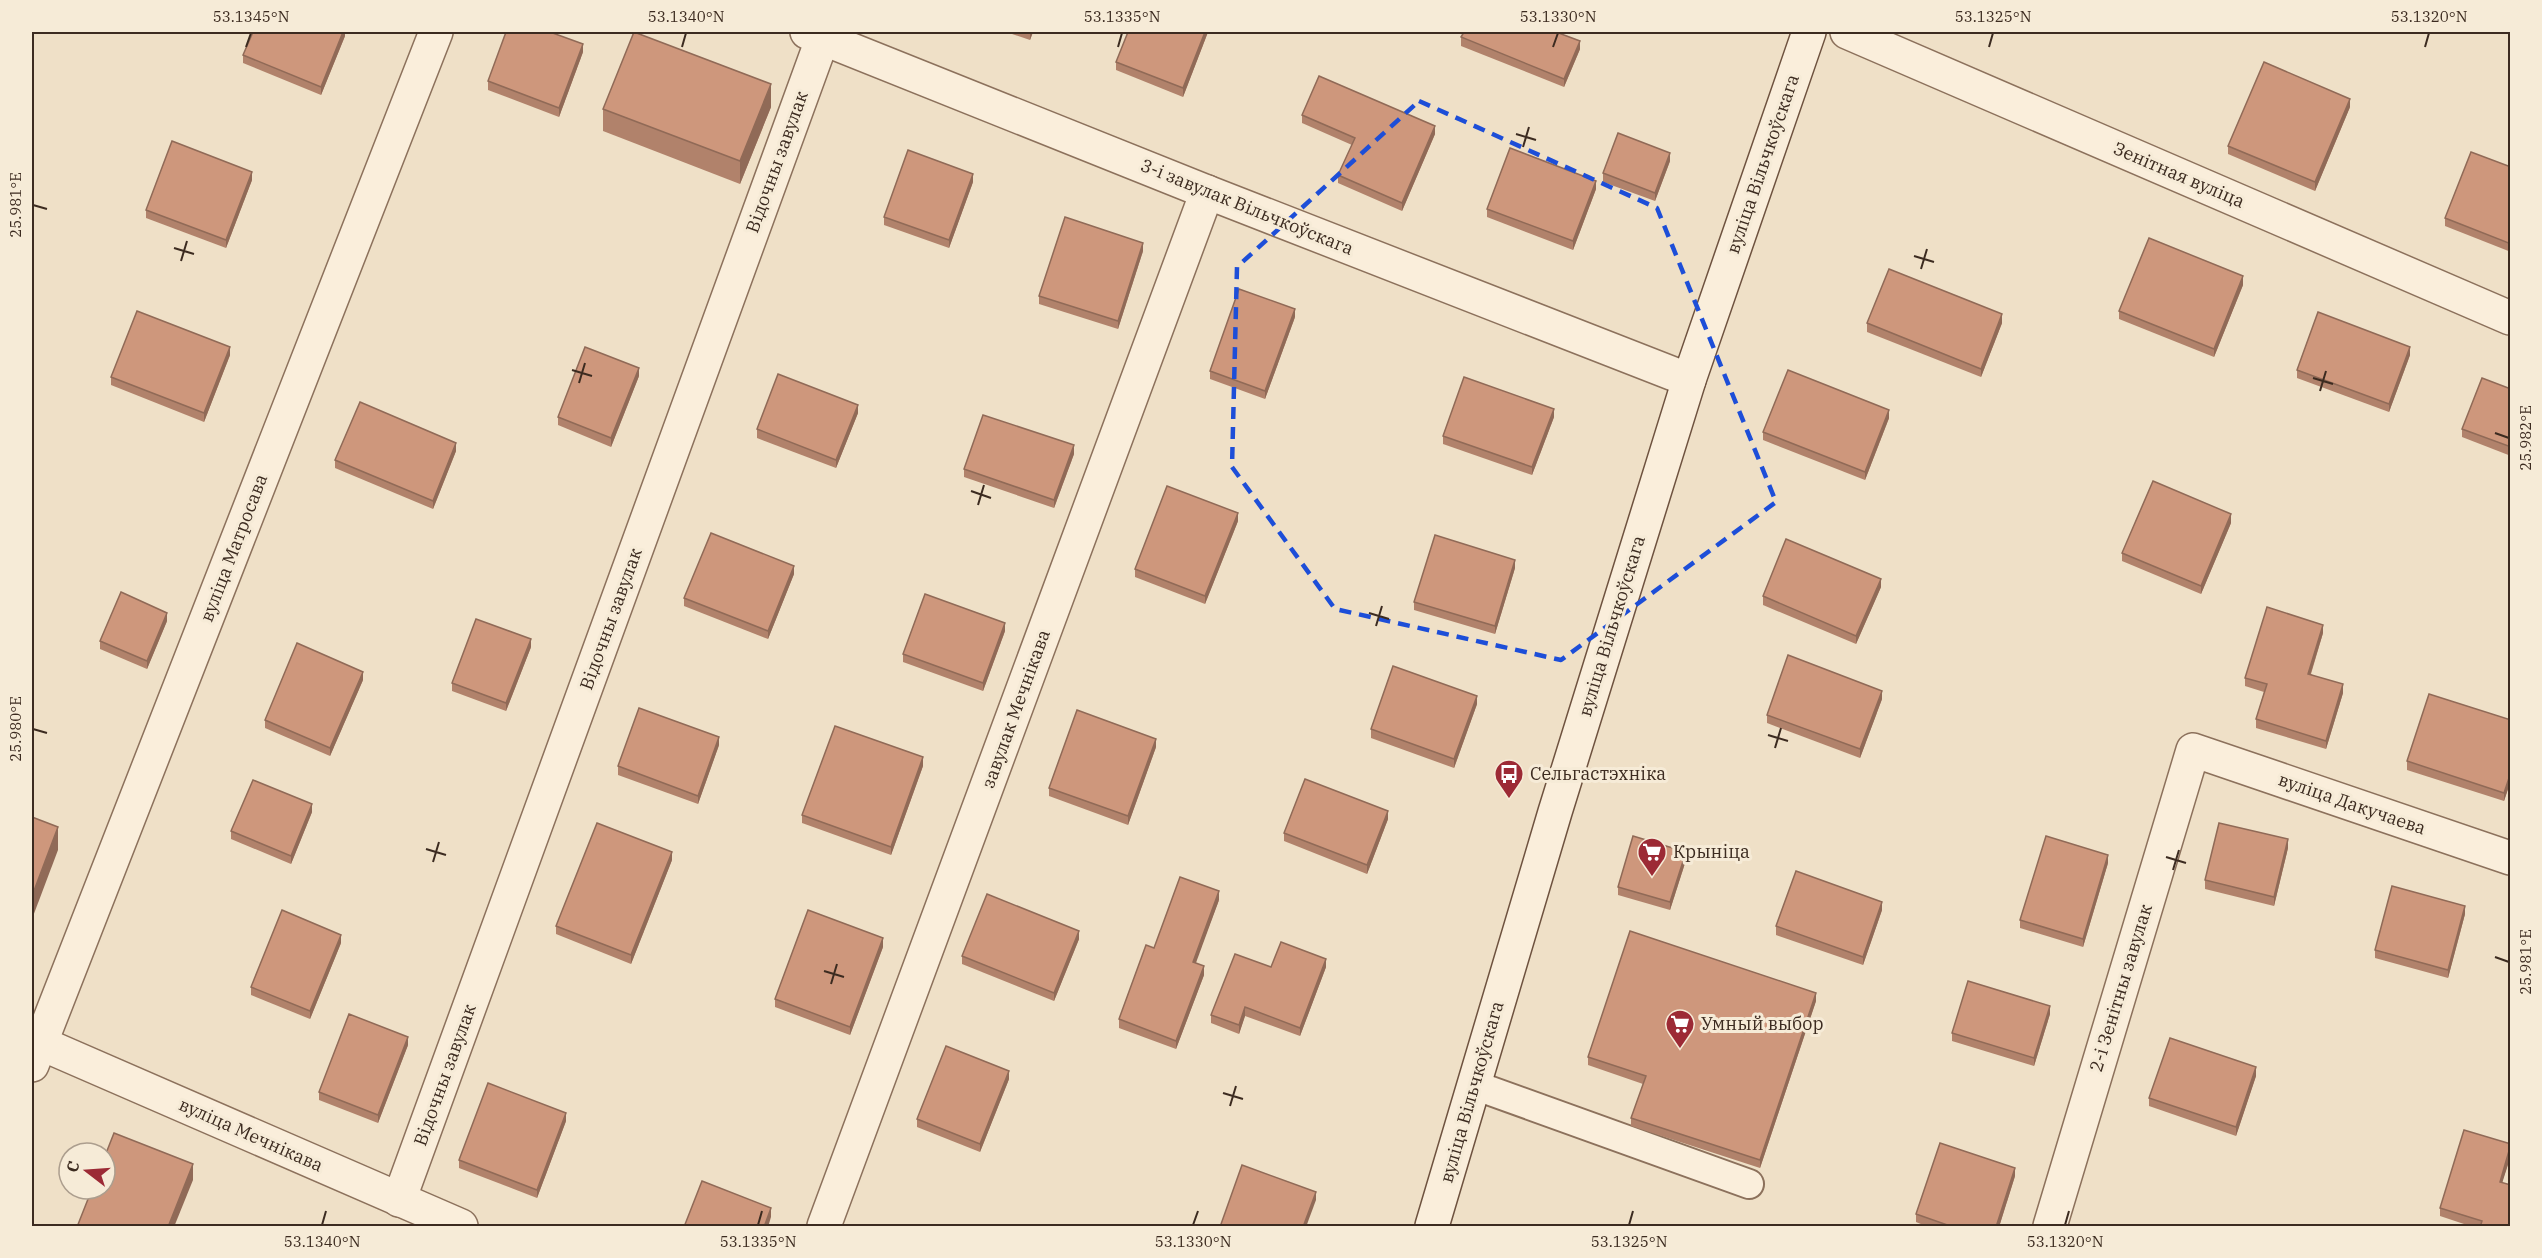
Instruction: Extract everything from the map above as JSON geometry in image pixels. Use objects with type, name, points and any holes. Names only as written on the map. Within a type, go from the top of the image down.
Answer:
[{"type":"street","name":"вуліца Матросава","points":[[36,1054],[436,32]]},
{"type":"street","name":"вуліца Вільчкоўскага","points":[[1432,1227],[1555,812],[1689,380],[1809,32]]},
{"type":"street","name":"Зенітная вуліца","points":[[1847,32],[2511,318]]},
{"type":"street","name":"3-і завулак Вільчкоўскага","points":[[815,34],[1208,192],[1689,380]]},
{"type":"street","name":"Відочны завулак","points":[[399,1200],[815,34]]},
{"type":"street","name":"завулак Мечнікава","points":[[824,1227],[1208,192]]},
{"type":"street","name":"вуліца Дакучаева","points":[[2193,750],[2511,858]]},
{"type":"street","name":"2-і Зенітны завулак","points":[[2050,1227],[2193,750]]},
{"type":"street","name":"вуліца Мечнікава","points":[[36,1054],[461,1227]]},
{"type":"lane","points":[[1474,1084],[1749,1184]]},
{"type":"highlighted area","points":[[1419,101],[1657,208],[1776,502],[1561,660],[1335,609],[1232,467],[1237,267]]},
{"type":"building","points":[[253,32],[343,32],[321,87],[243,55]]},
{"type":"building","points":[[506,32],[550,32],[583,44],[559,108],[488,81]]},
{"type":"building","points":[[634,32],[771,84],[740,161],[603,109]]},
{"type":"building","points":[[1128,32],[1205,32],[1183,88],[1116,62]]},
{"type":"building","points":[[1464,32],[1556,32],[1580,41],[1564,79],[1461,37]]},
{"type":"building","points":[[2264,62],[2350,99],[2315,182],[2228,146]]},
{"type":"building","points":[[1319,76],[1435,126],[1402,203],[1338,175],[1355,138],[1302,115]]},
{"type":"building","points":[[1618,133],[1670,153],[1655,193],[1603,173]]},
{"type":"building","points":[[172,141],[252,172],[226,240],[146,210]]},
{"type":"building","points":[[1510,148],[1596,181],[1573,241],[1487,209]]},
{"type":"building","points":[[908,150],[973,174],[949,240],[884,217]]},
{"type":"building","points":[[2471,152],[2511,167],[2511,244],[2445,218]]},
{"type":"building","points":[[1065,217],[1143,243],[1118,321],[1039,296]]},
{"type":"building","points":[[2149,238],[2243,276],[2214,349],[2119,311]]},
{"type":"building","points":[[1889,269],[2002,314],[1981,369],[1867,323]]},
{"type":"building","points":[[1239,289],[1295,309],[1265,391],[1210,371]]},
{"type":"building","points":[[137,311],[230,347],[204,413],[111,377]]},
{"type":"building","points":[[2318,312],[2410,347],[2389,404],[2297,370]]},
{"type":"building","points":[[585,347],[639,368],[611,438],[558,417]]},
{"type":"building","points":[[1788,370],[1889,410],[1865,472],[1763,432]]},
{"type":"building","points":[[778,374],[858,405],[836,460],[757,429]]},
{"type":"building","points":[[1464,377],[1554,409],[1532,467],[1443,436]]},
{"type":"building","points":[[2482,378],[2511,389],[2511,447],[2462,429]]},
{"type":"building","points":[[360,402],[456,443],[433,501],[335,460]]},
{"type":"building","points":[[983,415],[1074,445],[1054,500],[964,469]]},
{"type":"building","points":[[2153,481],[2231,514],[2201,586],[2122,553]]},
{"type":"building","points":[[1167,486],[1238,513],[1205,596],[1135,569]]},
{"type":"building","points":[[711,533],[794,566],[768,631],[684,598]]},
{"type":"building","points":[[1435,535],[1515,560],[1495,626],[1414,602]]},
{"type":"building","points":[[1786,539],[1881,579],[1856,636],[1763,596]]},
{"type":"building","points":[[121,592],[167,613],[147,661],[100,641]]},
{"type":"building","points":[[925,594],[1005,623],[983,683],[903,654]]},
{"type":"building","points":[[2267,607],[2323,625],[2308,674],[2343,684],[2326,741],[2256,719],[2267,684],[2245,678]]},
{"type":"building","points":[[476,619],[531,639],[506,703],[452,683]]},
{"type":"building","points":[[297,643],[363,672],[330,748],[265,720]]},
{"type":"building","points":[[1788,655],[1882,691],[1860,749],[1767,715]]},
{"type":"building","points":[[1393,666],[1477,696],[1454,759],[1371,729]]},
{"type":"building","points":[[2429,694],[2511,720],[2511,772],[2504,793],[2407,761]]},
{"type":"building","points":[[639,708],[719,737],[698,796],[618,766]]},
{"type":"building","points":[[1077,710],[1156,739],[1128,816],[1049,788]]},
{"type":"building","points":[[835,726],[923,757],[891,847],[802,815]]},
{"type":"building","points":[[1305,779],[1388,811],[1367,865],[1284,833]]},
{"type":"building","points":[[253,780],[312,804],[291,856],[231,831]]},
{"type":"building","points":[[32,817],[58,827],[32,896]]},
{"type":"building","points":[[597,823],[672,852],[631,955],[556,926]]},
{"type":"building","points":[[2219,823],[2288,839],[2274,897],[2205,880]]},
{"type":"building","name":"Крыніца","points":[[1633,836],[1686,852],[1670,902],[1618,887]]},
{"type":"building","points":[[2046,836],[2108,855],[2083,939],[2020,920]]},
{"type":"building","points":[[1796,871],[1882,902],[1863,957],[1776,926]]},
{"type":"building","points":[[1180,877],[1219,891],[1193,962],[1204,966],[1176,1041],[1119,1019],[1146,945],[1154,948]]},
{"type":"building","points":[[2392,886],[2465,906],[2448,970],[2375,950]]},
{"type":"building","points":[[987,894],[1079,931],[1054,993],[962,956]]},
{"type":"building","points":[[282,910],[341,935],[310,1011],[251,987]]},
{"type":"building","points":[[808,910],[883,938],[850,1027],[775,999]]},
{"type":"building","points":[[1630,931],[1816,993],[1760,1160],[1631,1118],[1646,1076],[1588,1057]]},
{"type":"building","points":[[1281,942],[1326,959],[1300,1028],[1245,1007],[1239,1025],[1211,1015],[1235,954],[1271,967]]},
{"type":"building","points":[[1968,981],[2050,1006],[2034,1058],[1952,1033]]},
{"type":"building","points":[[349,1014],[408,1037],[378,1115],[319,1092]]},
{"type":"building","points":[[2170,1038],[2256,1067],[2236,1127],[2149,1098]]},
{"type":"building","points":[[946,1046],[1009,1071],[980,1144],[917,1119]]},
{"type":"building","points":[[488,1083],[566,1113],[537,1190],[459,1160]]},
{"type":"building","points":[[2464,1130],[2511,1144],[2500,1182],[2511,1185],[2511,1227],[2480,1227],[2482,1221],[2440,1208]]},
{"type":"building","points":[[114,1133],[193,1164],[168,1227],[77,1227],[87,1201],[117,1201],[117,1141],[111,1141]]},
{"type":"building","points":[[1940,1143],[2015,1168],[1996,1227],[1953,1227],[1916,1214]]},
{"type":"building","points":[[1242,1165],[1316,1192],[1303,1227],[1220,1227]]},
{"type":"building","points":[[702,1181],[771,1208],[764,1227],[684,1227]]},
{"type":"place","name":"Сельгастэхніка","points":[[1509,800]]},
{"type":"place","name":"Крыніца","points":[[1652,878]]},
{"type":"place","name":"Умный выбор","points":[[1680,1050]]}]
